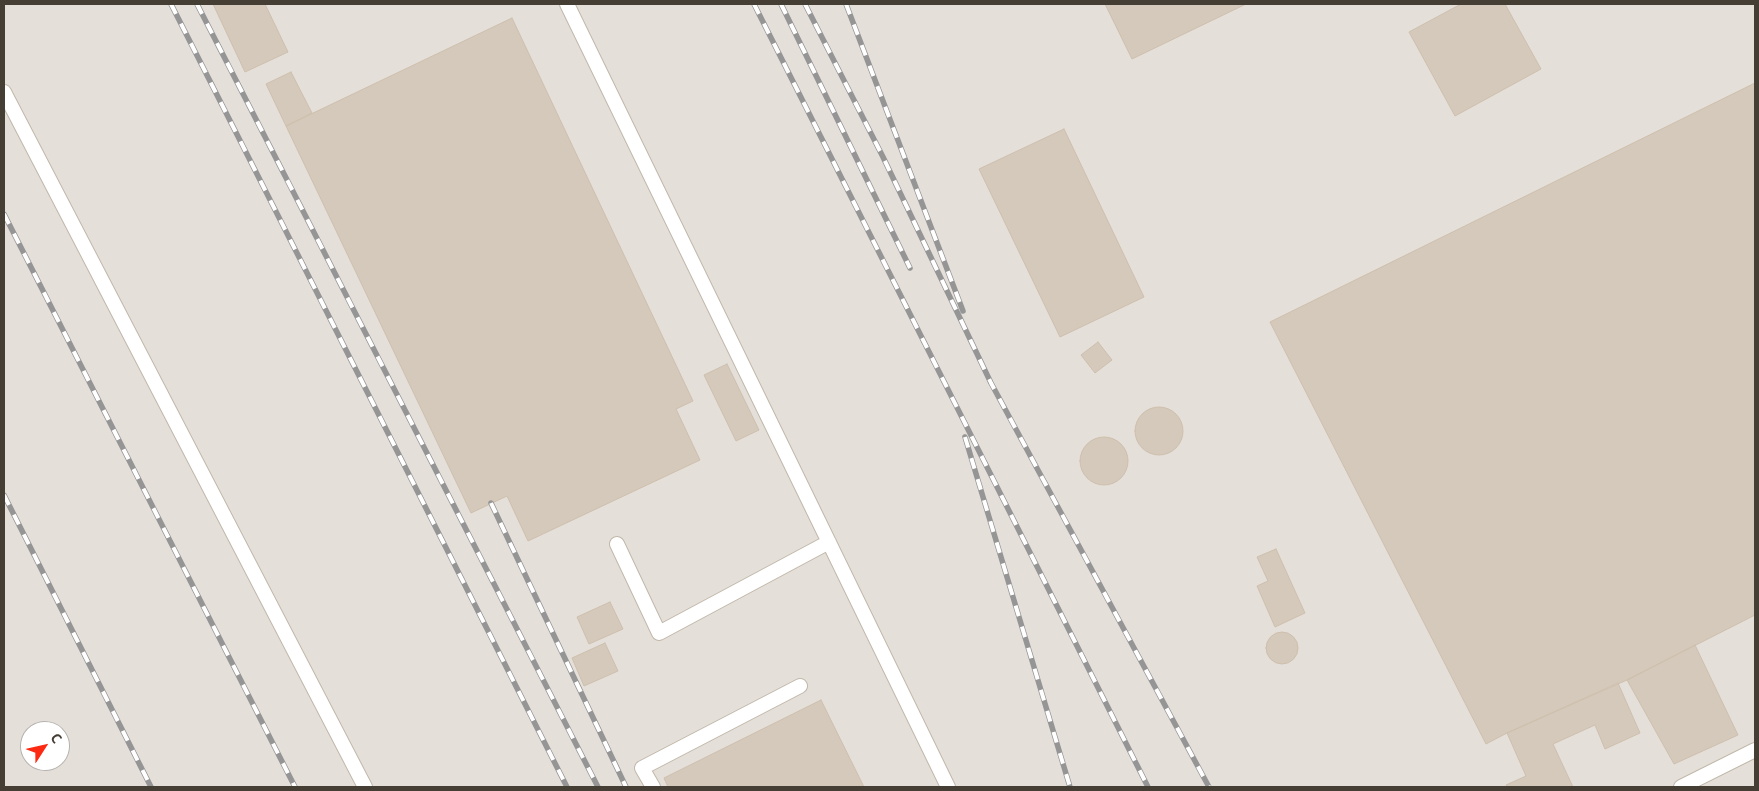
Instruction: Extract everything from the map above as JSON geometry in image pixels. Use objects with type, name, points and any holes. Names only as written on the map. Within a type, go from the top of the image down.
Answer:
[{"type":"lane","points":[[567,4],[948,787]]},
{"type":"lane","points":[[4,92],[365,787]]},
{"type":"lane","points":[[617,544],[659,633],[829,542]]},
{"type":"lane","points":[[653,787],[642,768],[800,686]]},
{"type":"lane","points":[[1681,787],[1755,750]]},
{"type":"shaded area","points":[[4,4],[1755,4],[1755,787],[4,787]]},
{"type":"building","points":[[213,4],[265,4],[288,52],[245,72]]},
{"type":"building","points":[[1105,4],[1246,4],[1132,59]]},
{"type":"building","points":[[1461,4],[1505,4],[1541,69],[1455,116],[1409,32]]},
{"type":"building","points":[[512,18],[693,401],[676,409],[700,460],[528,541],[507,496],[471,513],[286,126]]},
{"type":"building","points":[[291,72],[312,113],[286,126],[266,84]]},
{"type":"building","points":[[1755,83],[1755,615],[1627,680],[1486,744],[1270,322]]},
{"type":"building","points":[[1064,129],[1144,297],[1060,337],[979,169]]},
{"type":"building","points":[[1098,342],[1112,360],[1095,373],[1081,355]]},
{"type":"building","points":[[727,364],[759,430],[736,441],[704,375]]},
{"type":"building","points":[[1154,407],[1164,407],[1173,411],[1179,417],[1183,431],[1179,445],[1173,451],[1164,455],[1154,455],[1145,451],[1139,445],[1135,436],[1135,426],[1139,417],[1145,411]]},
{"type":"building","points":[[1099,437],[1109,437],[1121,444],[1128,456],[1128,466],[1121,478],[1109,485],[1099,485],[1091,481],[1084,474],[1080,466],[1080,456],[1084,448],[1091,441]]},
{"type":"building","points":[[1276,549],[1305,613],[1275,627],[1257,586],[1268,581],[1257,557]]},
{"type":"building","points":[[610,602],[623,629],[589,644],[577,617]]},
{"type":"building","points":[[1282,632],[1294,636],[1298,648],[1294,660],[1282,664],[1270,660],[1266,648],[1270,636]]},
{"type":"building","points":[[605,643],[618,671],[584,686],[572,658]]},
{"type":"building","points":[[1695,645],[1738,735],[1674,764],[1627,680]]},
{"type":"building","points":[[1618,683],[1640,733],[1605,749],[1595,725],[1553,744],[1573,787],[1507,787],[1506,785],[1526,776],[1507,733]]},
{"type":"building","points":[[821,700],[864,787],[668,787],[664,778]]},
{"type":"railway","points":[[171,4],[567,787]]},
{"type":"railway","points":[[197,4],[598,787]]},
{"type":"railway","points":[[754,4],[1148,787]]},
{"type":"railway","points":[[781,4],[910,268]]},
{"type":"railway","points":[[805,4],[883,157],[991,383],[1209,787]]},
{"type":"railway","points":[[846,4],[963,311]]},
{"type":"railway","points":[[4,214],[295,787]]},
{"type":"railway","points":[[965,437],[1070,787]]},
{"type":"railway","points":[[4,495],[151,787]]},
{"type":"railway","points":[[491,503],[626,787]]}]
